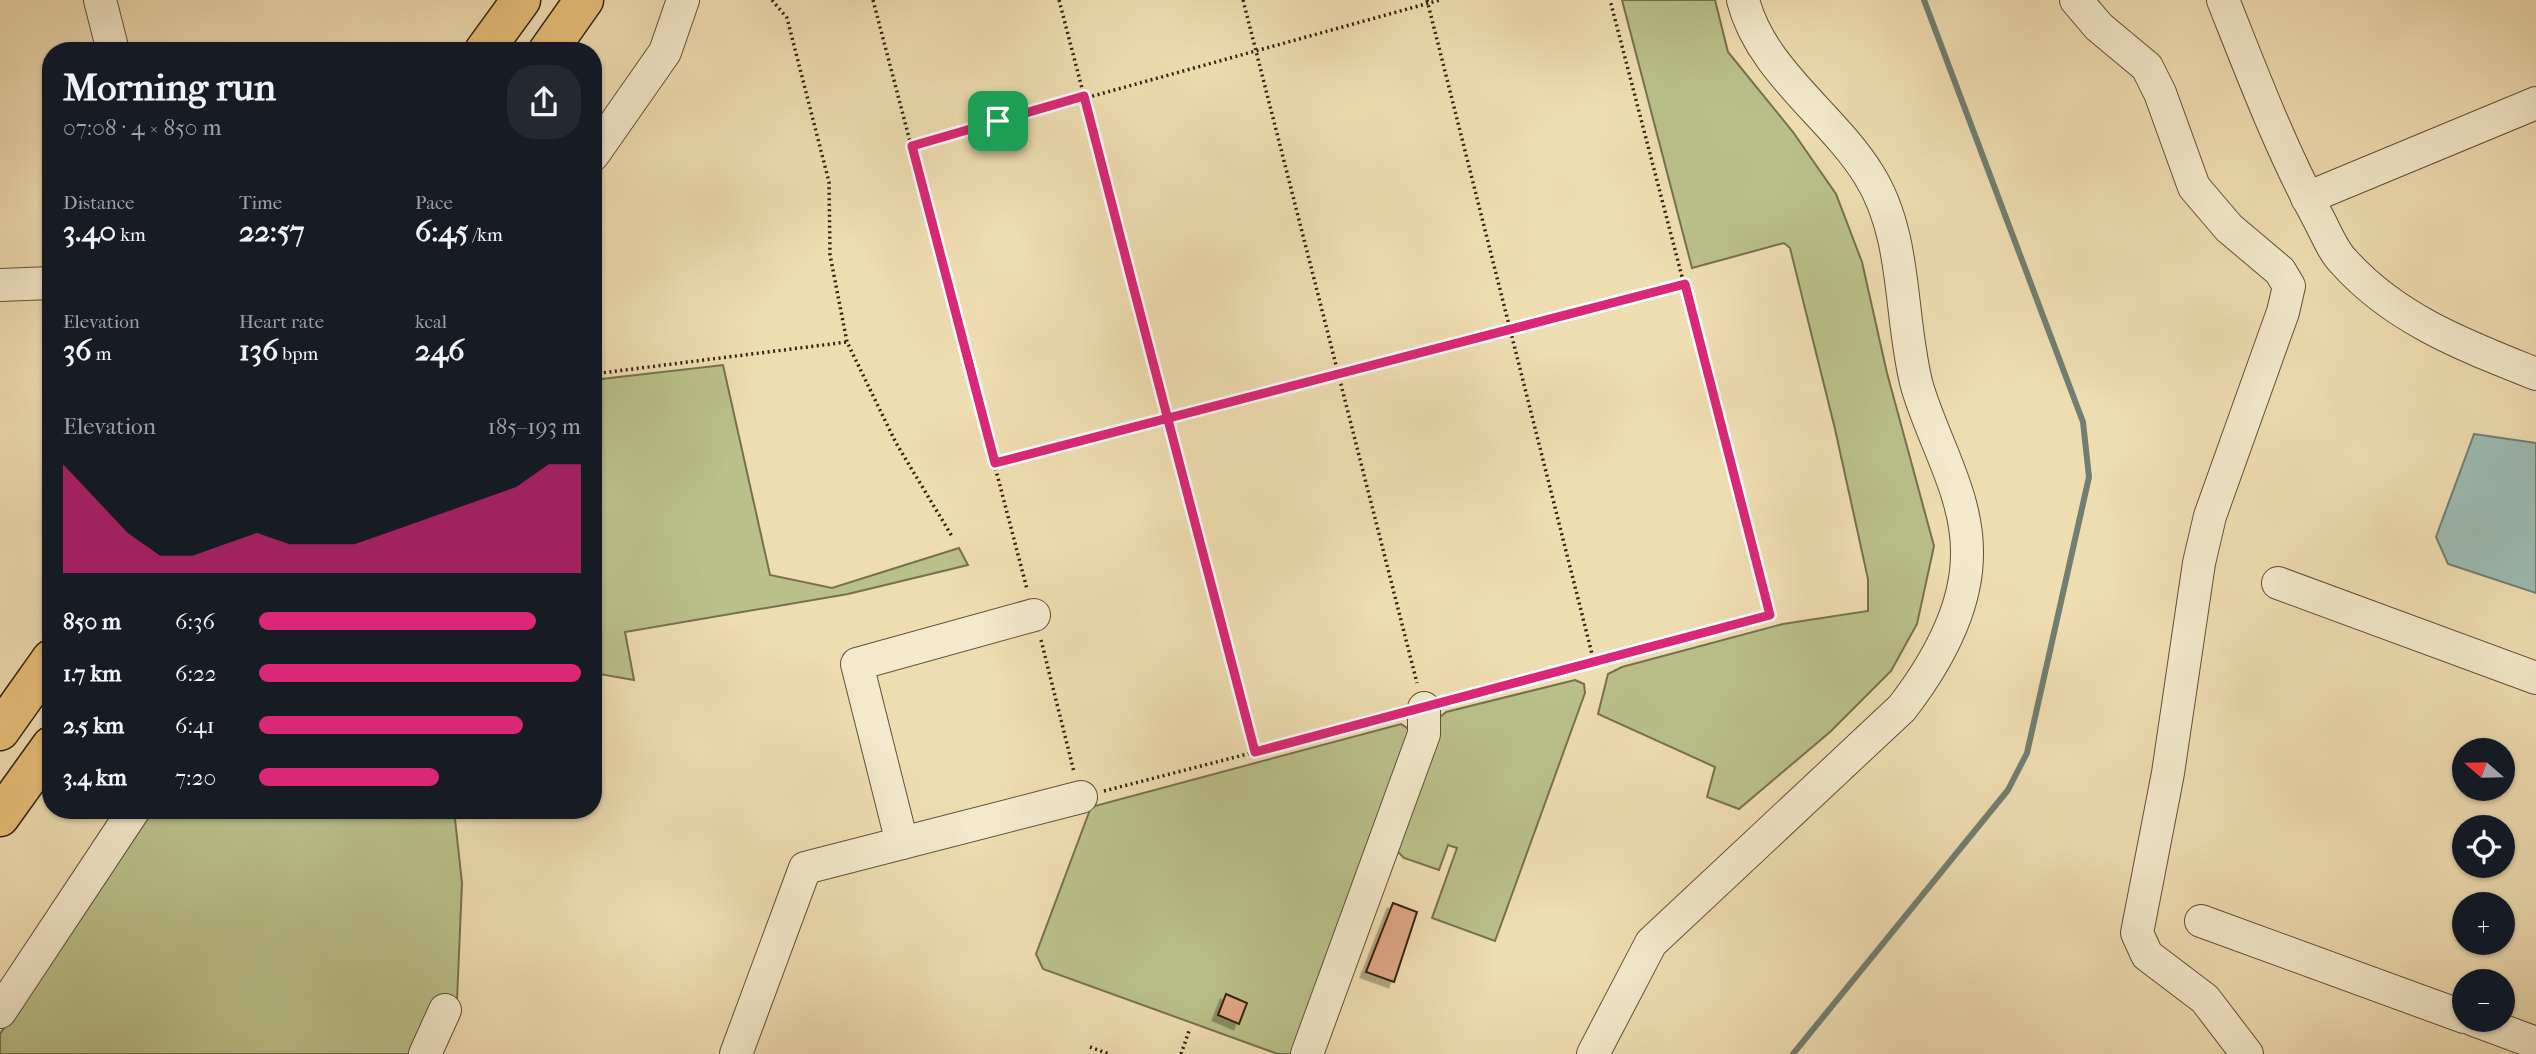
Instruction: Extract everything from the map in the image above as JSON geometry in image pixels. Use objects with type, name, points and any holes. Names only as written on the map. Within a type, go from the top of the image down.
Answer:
[{"type":"highway","points":[[491,42],[521,0]]},
{"type":"highway","points":[[554,42],[584,0]]},
{"type":"highway","points":[[0,731],[42,672]]},
{"type":"highway","points":[[0,817],[42,759]]},
{"type":"street","points":[[100,0],[111,42]]},
{"type":"street","points":[[1593,1054],[1651,943],[1902,708],[1923,681],[1949,632],[1967,554],[1953,483],[1918,387],[1906,334],[1897,252],[1885,209],[1870,176],[1791,82],[1749,25],[1743,0]]},
{"type":"street","points":[[2076,0],[2099,27],[2147,67],[2160,93],[2194,187],[2229,228],[2280,271],[2289,286],[2283,312],[2210,516],[2199,563],[2168,774],[2137,933],[2147,955],[2206,999],[2247,1054]]},
{"type":"street","points":[[2223,0],[2272,122],[2307,198],[2342,261],[2376,292],[2422,326],[2453,342],[2536,374]]},
{"type":"street","points":[[602,142],[665,52],[679,2]]},
{"type":"street","points":[[2307,198],[2536,103]]},
{"type":"street","points":[[0,285],[42,283]]},
{"type":"street","points":[[2278,583],[2536,678]]},
{"type":"street","points":[[902,843],[856,664],[1034,615]]},
{"type":"street","points":[[1307,1054],[1424,734],[1424,708]]},
{"type":"street","points":[[736,1054],[805,868],[1081,797]]},
{"type":"street","points":[[0,1012],[128,819]]},
{"type":"street","points":[[2201,921],[2452,1013]]},
{"type":"street","points":[[425,1054],[445,1010]]},
{"type":"street","points":[[2506,1032],[2536,1043]]},
{"type":"path","points":[[772,0],[787,18],[828,182],[830,256],[847,342],[896,443],[953,538]]},
{"type":"path","points":[[873,0],[995,463],[1685,284]]},
{"type":"path","points":[[1059,0],[1255,752]]},
{"type":"path","points":[[1243,0],[1424,708]]},
{"type":"path","points":[[912,146],[1084,96],[1440,0]]},
{"type":"path","points":[[1081,797],[1770,615],[1610,0]]},
{"type":"path","points":[[1427,2],[1594,662]]},
{"type":"path","points":[[602,373],[847,342]]},
{"type":"path","points":[[1181,1054],[1190,1028]]},
{"type":"path","points":[[1090,1047],[1109,1054]]},
{"type":"green space","points":[[1622,0],[1715,0],[1728,52],[1793,132],[1836,194],[1862,262],[1887,373],[1934,546],[1917,624],[1891,671],[1830,732],[1739,809],[1707,797],[1715,767],[1598,714],[1608,674],[1622,667],[1783,624],[1868,611],[1868,579],[1835,429],[1790,248],[1784,243],[1692,268]]},
{"type":"green space","points":[[723,365],[770,575],[832,588],[959,548],[968,565],[848,594],[625,632],[634,680],[602,675],[602,379]]},
{"type":"green space","points":[[1575,680],[1584,684],[1585,693],[1495,941],[1432,918],[1457,848],[1448,845],[1439,870],[1404,858],[1393,847],[1440,717],[1446,712]]},
{"type":"green space","points":[[1401,724],[1410,730],[1294,1054],[1278,1054],[1043,969],[1036,954],[1091,807]]},
{"type":"green space","points":[[144,819],[455,819],[462,883],[457,1000],[418,1054],[0,1054],[0,1034]]},
{"type":"water","points":[[2474,434],[2536,443],[2536,593],[2448,564],[2436,537]]},
{"type":"building","points":[[1393,903],[1417,912],[1394,982],[1366,972]]},
{"type":"building","points":[[1226,994],[1247,1003],[1239,1024],[1218,1015]]},
{"type":"waterway","points":[[1793,1054],[2008,790],[2027,753],[2089,477],[2083,422],[1924,0]]},
{"type":"route","points":[[998,121],[912,146],[995,463],[1168,419],[1339,372],[1685,284],[1770,615],[1255,752],[1211,585],[1168,419],[1147,338],[1084,96],[998,121]]}]
